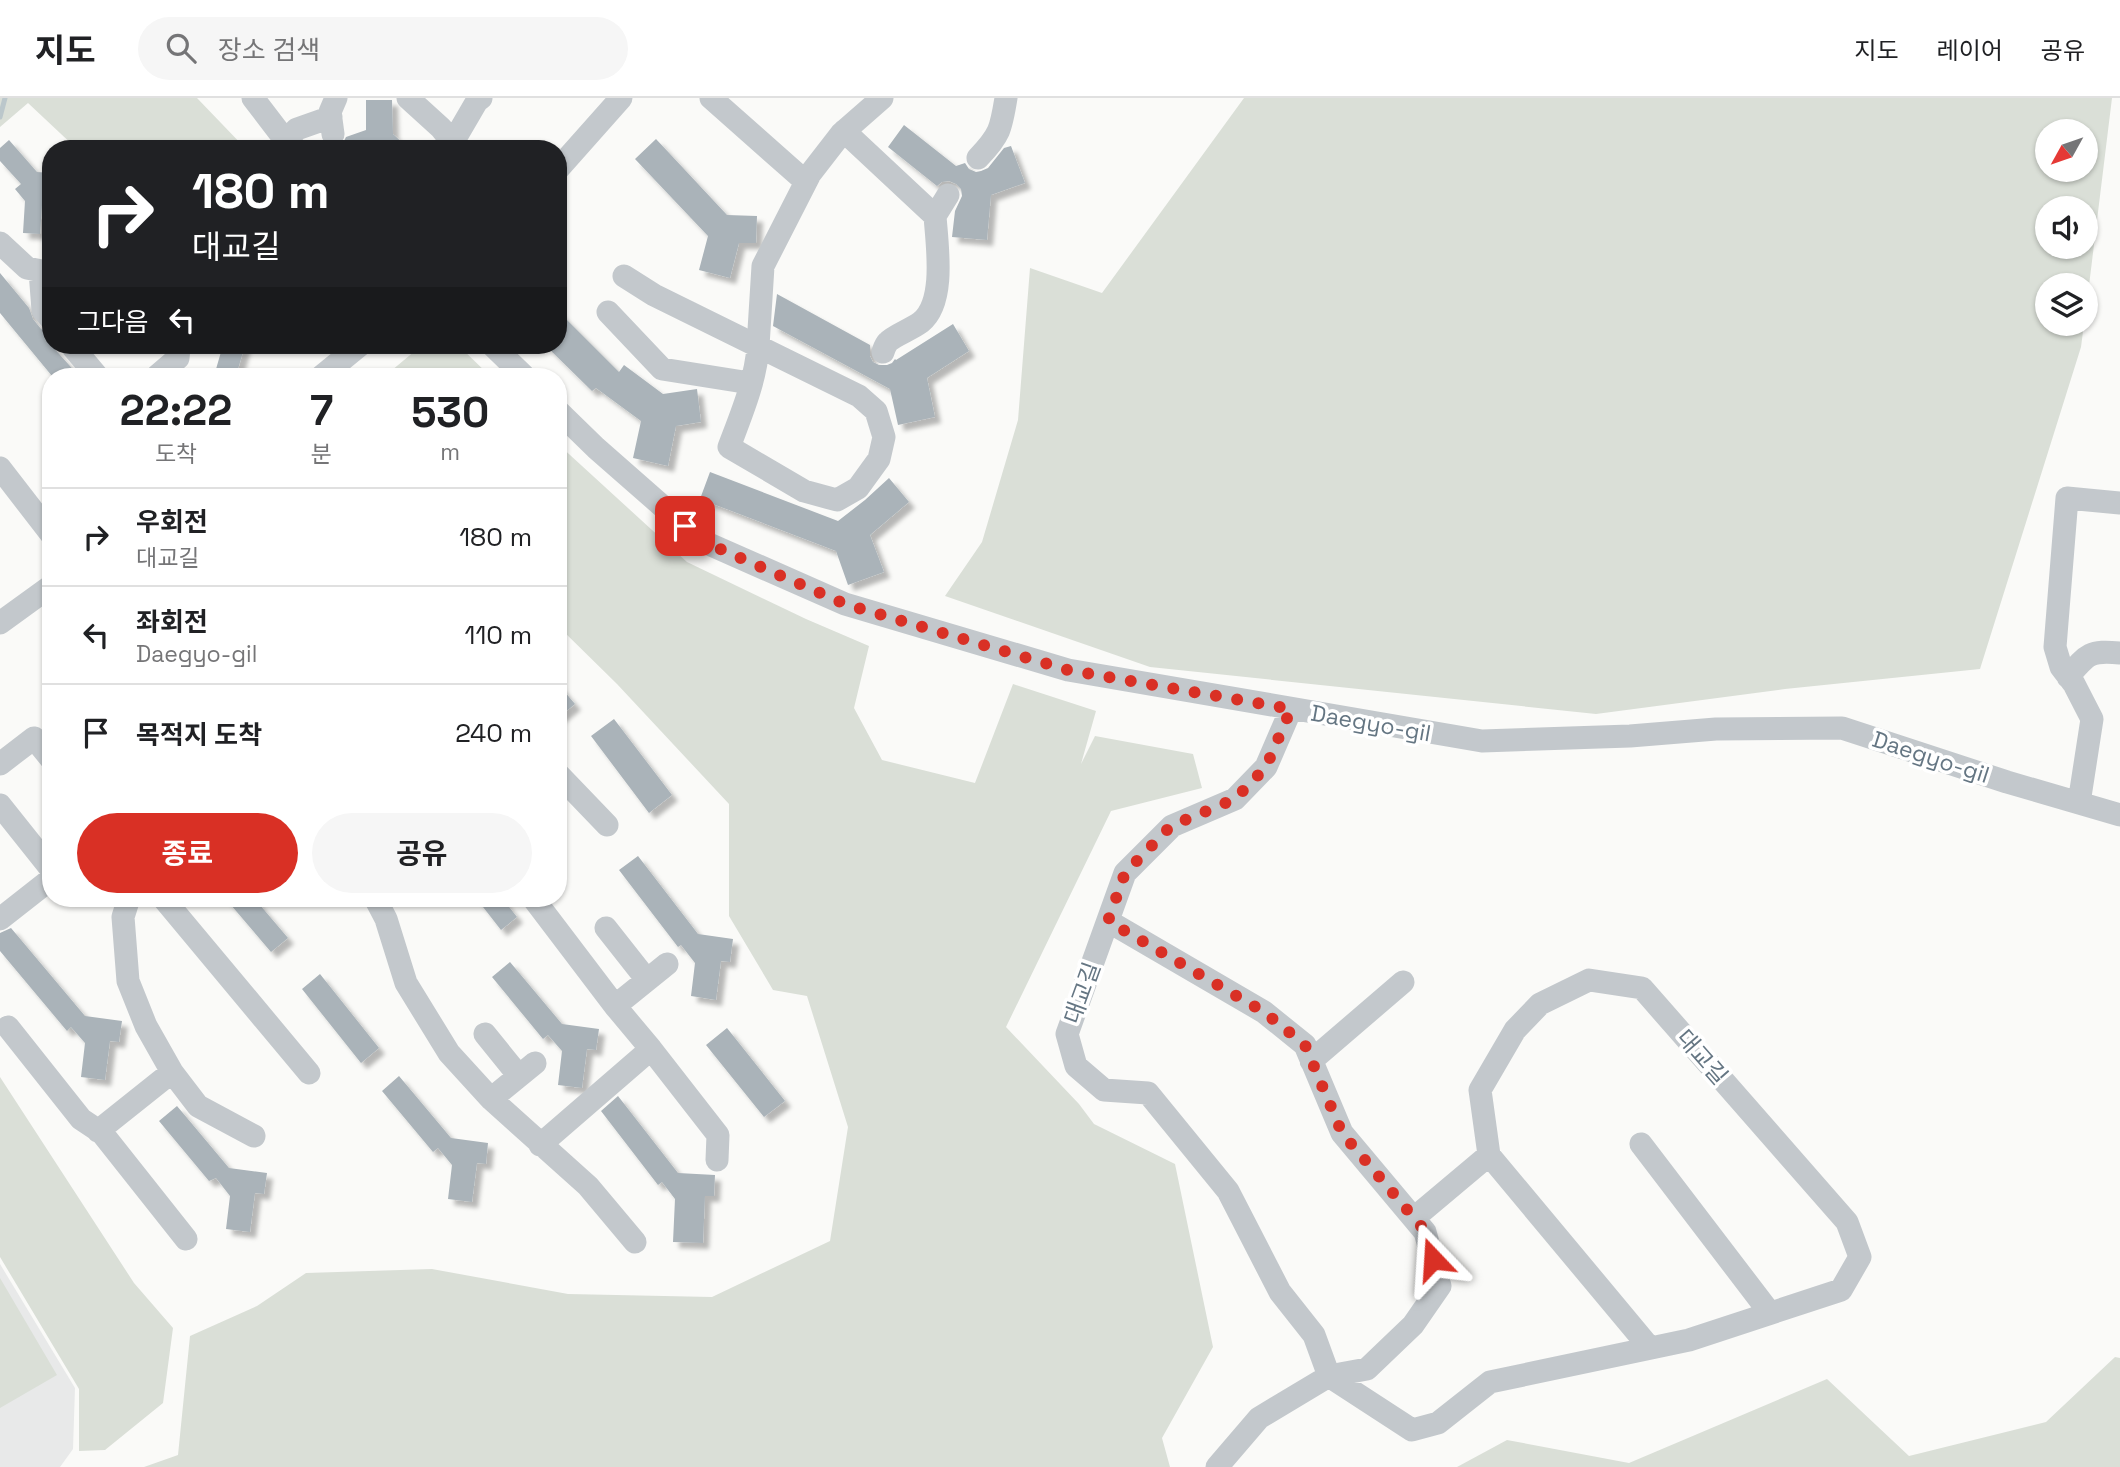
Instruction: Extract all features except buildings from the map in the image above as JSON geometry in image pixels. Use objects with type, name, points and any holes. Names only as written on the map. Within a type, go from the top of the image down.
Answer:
[{"type":"street","points":[[253,98],[285,140]]},
{"type":"street","points":[[408,98],[441,128],[448,140]]},
{"type":"street","points":[[454,140],[481,98]]},
{"type":"street","points":[[567,159],[621,98]]},
{"type":"street","points":[[711,98],[806,182]]},
{"type":"street","points":[[624,276],[654,295],[758,346],[863,387],[876,411],[884,437],[879,459],[858,488],[837,500],[804,491],[729,447],[757,358],[758,346],[763,266],[806,182],[844,131],[882,98]]},
{"type":"street","points":[[978,158],[1001,129],[1006,98]]},
{"type":"street","points":[[292,140],[297,129],[333,116]]},
{"type":"street","points":[[844,131],[935,216]]},
{"type":"street","points":[[883,352],[888,342],[924,320],[934,304],[938,265],[935,216],[948,195]]},
{"type":"street","points":[[0,243],[27,268],[42,271]]},
{"type":"street","points":[[608,312],[662,369],[750,383]]},
{"type":"street","points":[[79,354],[90,368]]},
{"type":"street","points":[[166,368],[178,358],[178,354]]},
{"type":"street","points":[[332,368],[349,354]]},
{"type":"street","points":[[501,354],[516,368]]},
{"type":"street","name":"Daegyo-gil","points":[[567,420],[702,541],[845,604],[1068,670],[1482,741],[1630,736],[1716,729],[1842,729],[2120,815]]},
{"type":"street","points":[[0,468],[42,522]]},
{"type":"street","points":[[2079,803],[2092,719],[2060,667],[2054,646],[2067,498],[2120,503]]},
{"type":"street","points":[[0,623],[42,593]]},
{"type":"street","points":[[2068,677],[2083,658],[2100,651],[2120,653]]},
{"type":"street","name":"대교길","points":[[1291,709],[1266,767],[1235,799],[1171,826],[1125,873],[1067,1034],[1076,1066],[1104,1090],[1148,1093],[1228,1191],[1280,1292],[1314,1335],[1329,1376],[1412,1430],[1438,1423],[1490,1382],[1689,1340],[1841,1290],[1860,1257],[1847,1222],[1642,988],[1589,980],[1540,1004],[1515,1030],[1480,1090],[1489,1155]]},
{"type":"street","points":[[0,764],[34,738],[42,748]]},
{"type":"street","points":[[567,783],[607,825]]},
{"type":"street","points":[[0,805],[42,858]]},
{"type":"street","points":[[0,919],[42,886]]},
{"type":"street","points":[[126,907],[123,916],[128,981],[146,1026],[172,1072],[198,1106],[254,1136]]},
{"type":"street","points":[[171,907],[309,1073]]},
{"type":"street","points":[[380,907],[406,983],[449,1053],[491,1099],[588,1186],[635,1242]]},
{"type":"street","points":[[540,907],[718,1135],[717,1160]]},
{"type":"street","points":[[1108,921],[1264,1012],[1305,1045],[1342,1133],[1426,1232],[1440,1286],[1413,1325],[1367,1369],[1329,1376],[1259,1418],[1217,1467]]},
{"type":"street","points":[[606,928],[648,980]]},
{"type":"street","points":[[615,1006],[667,964]]},
{"type":"street","points":[[1311,1061],[1403,982]]},
{"type":"street","points":[[8,1027],[81,1119],[98,1131],[186,1239]]},
{"type":"street","points":[[485,1034],[527,1069],[491,1099]]},
{"type":"street","points":[[540,1145],[651,1049]]},
{"type":"street","points":[[98,1131],[172,1072]]},
{"type":"street","points":[[1641,1144],[1770,1313]]},
{"type":"street","points":[[1414,1218],[1489,1155],[1650,1348]]},
{"type":"shaded area","points":[[0,98],[197,98],[237,140],[67,140],[28,103],[0,127]]},
{"type":"shaded area","points":[[1244,98],[2112,98],[2098,212],[2098,196],[2035,196],[2035,259],[2092,259],[2091,273],[2035,273],[2035,336],[2082,336],[2081,347],[1980,669],[1785,689],[1596,714],[1150,667],[945,596],[982,542],[1018,420],[1030,268],[1102,293]]},
{"type":"shaded area","points":[[411,354],[467,354],[482,368],[395,368]]},
{"type":"shaded area","points":[[567,452],[687,562],[869,646],[854,708],[882,760],[975,783],[1013,684],[1096,711],[1081,764],[1095,736],[1193,754],[1202,788],[1111,811],[1006,1027],[1079,1104],[1094,1124],[1175,1164],[1213,1347],[1162,1438],[1170,1467],[144,1467],[178,1455],[190,1336],[257,1306],[306,1273],[432,1269],[568,1294],[712,1297],[830,1241],[848,1127],[807,996],[773,990],[729,916],[729,804],[617,684],[567,635]]},
{"type":"shaded area","points":[[0,1077],[134,1283],[173,1328],[163,1403],[105,1450],[79,1451],[79,1389],[0,1257]]},
{"type":"shaded area","points":[[0,1264],[75,1388],[73,1449],[60,1467],[0,1467]]},
{"type":"shaded area","points":[[0,1278],[57,1375],[0,1408]]},
{"type":"shaded area","points":[[2115,1357],[2120,1358],[2120,1467],[1457,1467],[1507,1440],[1629,1463],[1827,1379],[1909,1456],[2046,1422]]},
{"type":"waterway","points":[[0,117],[5,98]]},
{"type":"route","points":[[685,526],[702,541],[845,604],[1068,670],[1291,709],[1266,767],[1235,799],[1171,826],[1125,873],[1108,921],[1264,1012],[1305,1045],[1342,1133],[1426,1232],[1433,1259]]}]
